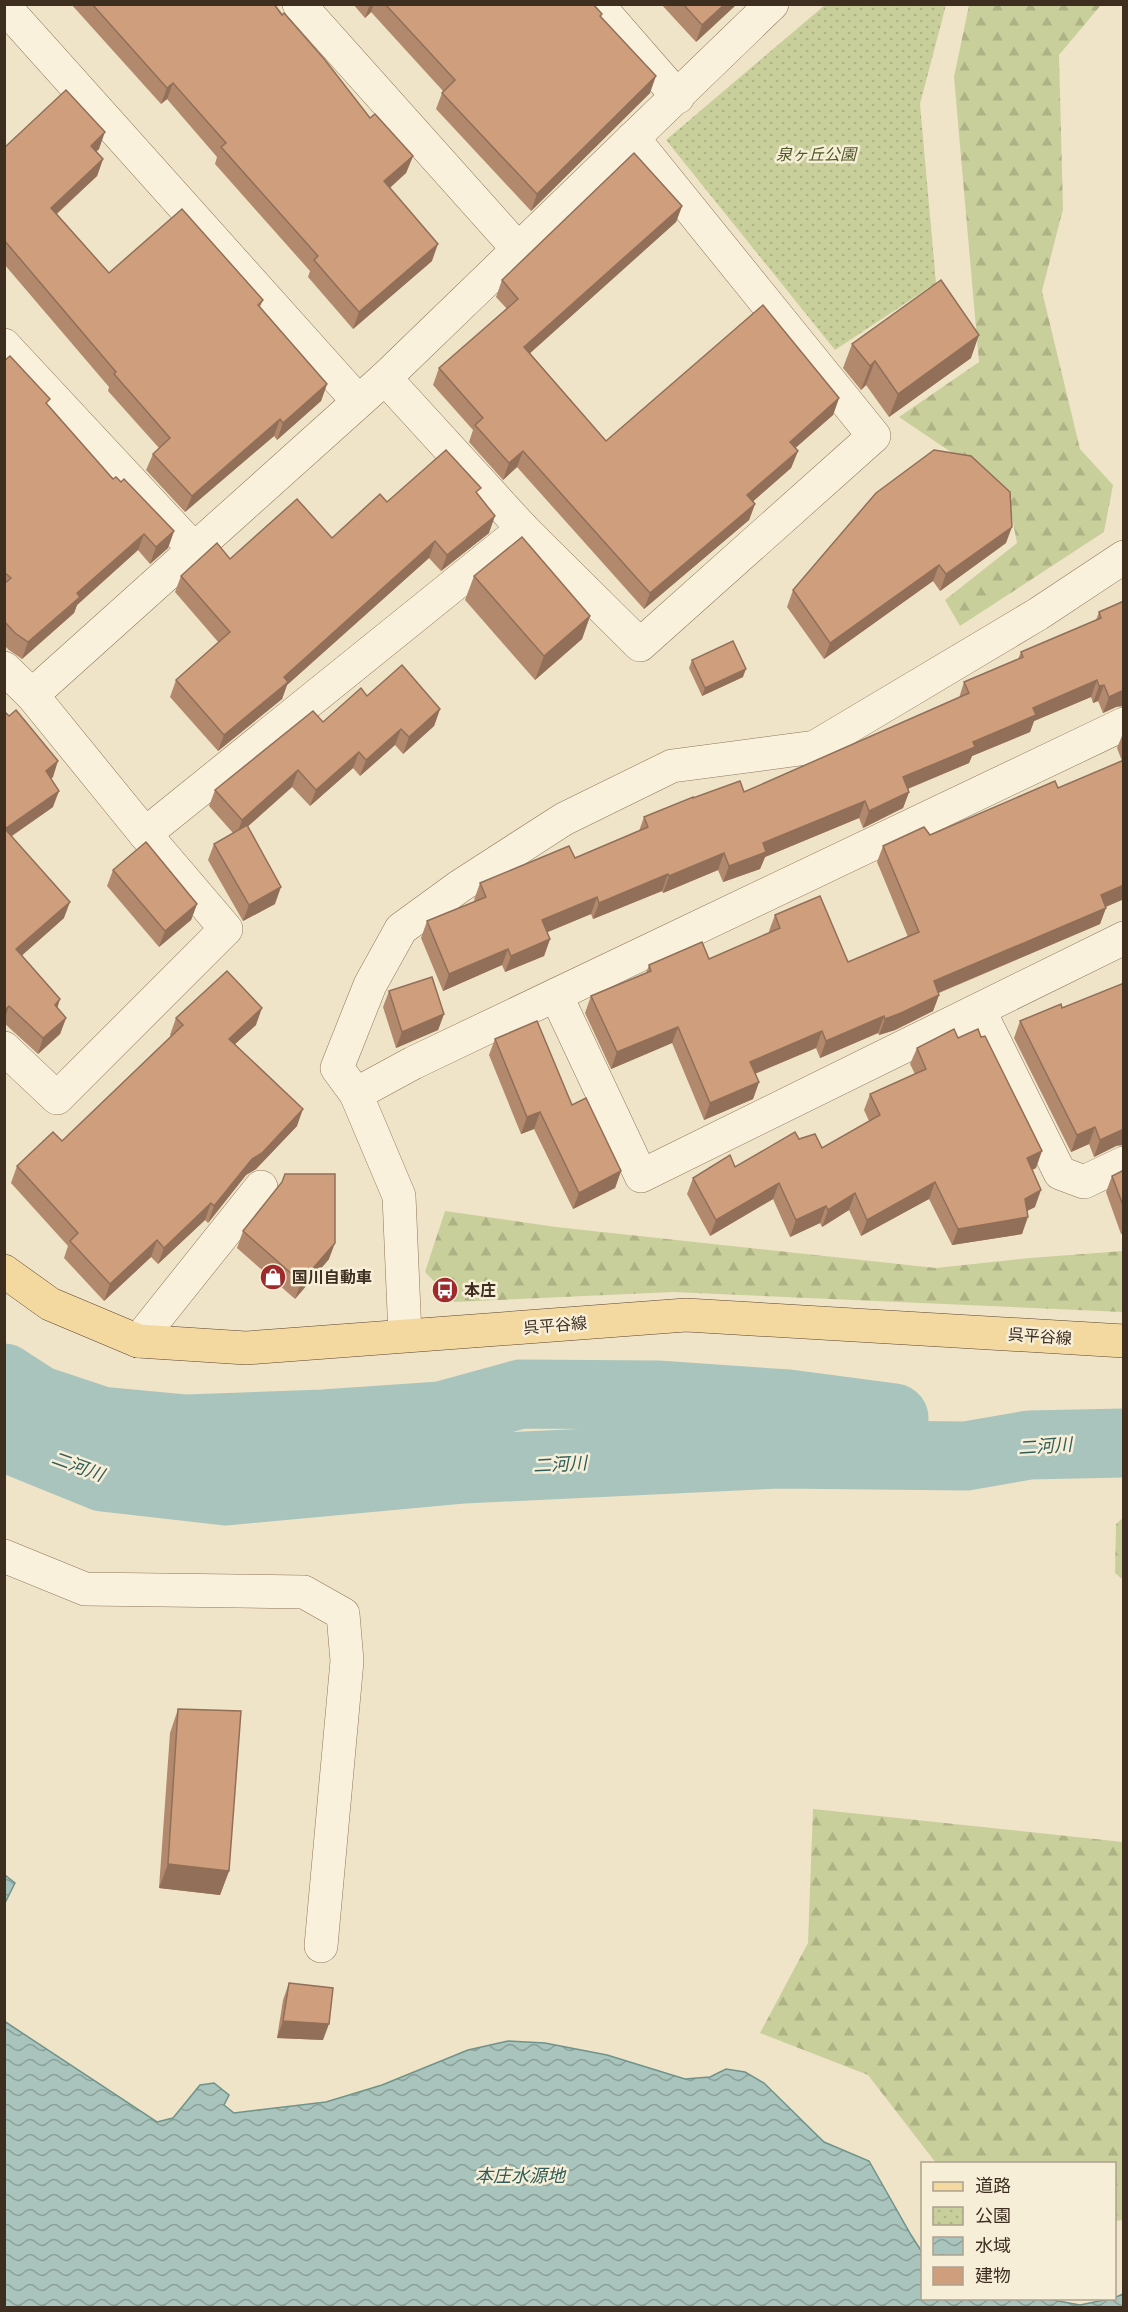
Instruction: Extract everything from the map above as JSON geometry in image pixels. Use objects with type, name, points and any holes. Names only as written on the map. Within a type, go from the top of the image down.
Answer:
[{"type":"main road","name":"呉平谷線","points":[[4,1271],[50,1304],[138,1341],[246,1348],[686,1314],[1124,1341]]},
{"type":"street","points":[[300,4],[518,249]]},
{"type":"street","points":[[597,4],[678,97]]},
{"type":"street","points":[[32,695],[385,378],[772,4]]},
{"type":"street","points":[[4,6],[358,401]]},
{"type":"street","points":[[385,378],[523,528],[640,645],[874,436],[633,138]]},
{"type":"street","points":[[4,345],[194,549]]},
{"type":"street","points":[[145,834],[523,528]]},
{"type":"street","points":[[405,1335],[399,1196],[356,1094],[337,1068],[370,985],[401,929],[460,886],[564,819],[672,766],[815,747],[1038,614],[1124,557]]},
{"type":"street","points":[[4,668],[32,695],[226,929],[57,1098],[4,1048]]},
{"type":"street","points":[[356,1094],[413,1063],[1124,724]]},
{"type":"street","points":[[556,995],[641,1176],[1124,938]]},
{"type":"street","points":[[980,1010],[1060,1173],[1084,1182],[1124,1164]]},
{"type":"street","points":[[138,1341],[261,1187]]},
{"type":"street","points":[[4,1556],[85,1589],[304,1592],[343,1614],[347,1661],[321,1946]]},
{"type":"green space","name":"泉ヶ丘公園","points":[[825,5],[946,5],[920,104],[936,283],[835,350],[666,140]]},
{"type":"green space","points":[[969,5],[1101,5],[1059,55],[1063,209],[1042,291],[1080,449],[1113,485],[1104,532],[960,626],[945,600],[1017,543],[1007,490],[899,417],[979,362],[954,77]]},
{"type":"green space","points":[[445,1211],[556,1227],[936,1268],[1123,1251],[1123,1312],[673,1292],[454,1302],[425,1272]]},
{"type":"green space","points":[[1123,1518],[1123,1580],[1115,1573],[1116,1524]]},
{"type":"green space","points":[[813,1809],[1123,1842],[1123,2220],[1116,2221],[1116,2162],[935,2162],[868,2075],[760,2033],[808,1943]]},
{"type":"water","points":[[5,1875],[15,1883],[5,1903]]},
{"type":"water","name":"本庄水源地","points":[[4,2021],[157,2122],[173,2118],[200,2085],[214,2083],[229,2095],[224,2105],[234,2113],[326,2102],[382,2085],[468,2050],[508,2041],[545,2043],[607,2055],[685,2079],[710,2077],[726,2069],[745,2072],[764,2083],[824,2142],[869,2161],[921,2250],[921,2300],[1053,2300],[1080,2305],[1116,2300],[1116,2297],[1123,2294],[1123,2307],[5,2307]]},
{"type":"building","points":[[92,4],[274,4],[325,60],[370,118],[375,114],[413,156],[384,181],[438,244],[359,312],[314,260],[318,256],[221,147],[226,143],[173,83],[167,88]]},
{"type":"building","points":[[385,4],[593,4],[602,14],[600,16],[656,76],[537,194],[442,93],[455,80]]},
{"type":"building","points":[[683,4],[725,4],[702,25]]},
{"type":"building","points":[[66,90],[105,132],[91,146],[103,159],[51,208],[109,273],[182,209],[263,300],[258,305],[327,384],[283,423],[280,419],[192,496],[153,454],[170,438],[4,240],[4,148]]},
{"type":"building","points":[[634,153],[682,206],[524,347],[606,441],[763,305],[839,398],[790,442],[798,451],[747,495],[755,504],[650,593],[523,451],[509,463],[475,425],[483,418],[439,368],[518,299],[502,280]]},
{"type":"building","points":[[941,280],[979,335],[898,394],[875,361],[870,366],[852,344]]},
{"type":"building","points":[[10,356],[50,399],[46,403],[113,479],[116,477],[121,482],[124,479],[174,531],[156,547],[144,534],[77,593],[80,597],[28,642],[4,621],[4,584],[11,578],[4,572],[4,361]]},
{"type":"building","points":[[446,450],[481,488],[476,492],[495,516],[447,555],[435,541],[284,677],[288,682],[224,735],[176,680],[230,632],[181,576],[217,543],[230,559],[297,499],[332,538],[380,494],[387,502]]},
{"type":"building","points":[[934,450],[971,456],[1010,492],[1012,527],[946,574],[939,565],[830,643],[793,590],[876,493]]},
{"type":"building","points":[[522,537],[590,616],[544,656],[474,576]]},
{"type":"building","points":[[1124,601],[1124,690],[1109,697],[1104,685],[1099,686],[1097,680],[1033,708],[1036,715],[973,742],[975,747],[903,777],[909,792],[869,811],[865,801],[763,843],[766,852],[729,866],[724,853],[599,903],[597,897],[542,920],[550,939],[511,956],[508,949],[449,974],[427,921],[486,897],[480,883],[569,846],[575,858],[648,827],[644,817],[693,797],[740,781],[744,792],[969,693],[964,682],[1023,657],[1021,652],[1101,618],[1099,612]]},
{"type":"building","points":[[733,641],[746,669],[705,688],[692,660]]},
{"type":"building","points":[[402,665],[440,709],[409,737],[401,729],[366,760],[359,752],[316,790],[298,770],[242,820],[215,790],[313,711],[323,722],[361,688],[367,696]]},
{"type":"building","points":[[16,710],[58,761],[46,771],[59,791],[5,829],[70,902],[16,949],[60,999],[55,1005],[66,1018],[43,1038],[9,1006],[4,1011],[4,711],[9,716]]},
{"type":"building","points":[[1124,760],[1124,885],[1101,895],[1106,908],[934,981],[939,995],[901,1013],[885,1019],[884,1016],[826,1041],[822,1031],[750,1062],[759,1082],[710,1103],[678,1027],[617,1052],[591,996],[651,971],[649,965],[702,942],[709,959],[780,928],[775,915],[820,896],[848,962],[919,932],[883,846],[924,827],[930,835],[1055,781],[1058,788]]},
{"type":"building","points":[[247,825],[281,887],[249,905],[214,844]]},
{"type":"building","points":[[146,842],[197,904],[165,931],[113,870]]},
{"type":"building","points":[[227,971],[262,1008],[229,1039],[303,1109],[262,1153],[252,1159],[214,1206],[211,1203],[164,1248],[157,1240],[110,1284],[70,1241],[78,1233],[17,1166],[53,1132],[62,1141],[183,1025],[176,1018]]},
{"type":"building","points":[[432,977],[444,1014],[402,1032],[389,991]]},
{"type":"building","points":[[1124,983],[1124,1129],[1100,1140],[1095,1127],[1077,1135],[1020,1021],[1061,1004],[1062,1008]]},
{"type":"building","points":[[537,1021],[572,1105],[586,1098],[621,1171],[579,1193],[540,1112],[527,1117],[495,1039]]},
{"type":"building","points":[[954,1029],[958,1038],[978,1029],[981,1037],[985,1036],[1042,1151],[1027,1158],[1041,1190],[1025,1199],[1028,1217],[958,1229],[935,1182],[867,1220],[855,1193],[828,1210],[826,1206],[796,1220],[779,1183],[716,1220],[693,1178],[730,1155],[735,1167],[795,1132],[799,1139],[815,1134],[822,1148],[880,1115],[870,1094],[926,1069],[917,1048]]},
{"type":"building","points":[[1124,1170],[1124,1208],[1112,1176]]},
{"type":"building","points":[[285,1174],[335,1174],[335,1243],[301,1282],[243,1231],[282,1182]]},
{"type":"building","points":[[178,1709],[241,1711],[229,1871],[168,1864]]},
{"type":"building","points":[[289,1983],[333,1988],[329,2024],[283,2021]]},
{"type":"waterway","points":[[4,1378],[38,1400],[101,1421],[186,1429],[324,1424],[441,1416],[521,1394],[657,1395],[788,1404],[894,1418]]},
{"type":"waterway","name":"二河川","points":[[4,1437],[103,1477],[226,1491],[464,1469],[779,1454],[966,1456],[1029,1445],[1124,1443]]},
{"type":"place","name":"国川自動車","points":[[273,1277]]},
{"type":"place","name":"本庄","points":[[445,1290]]}]
